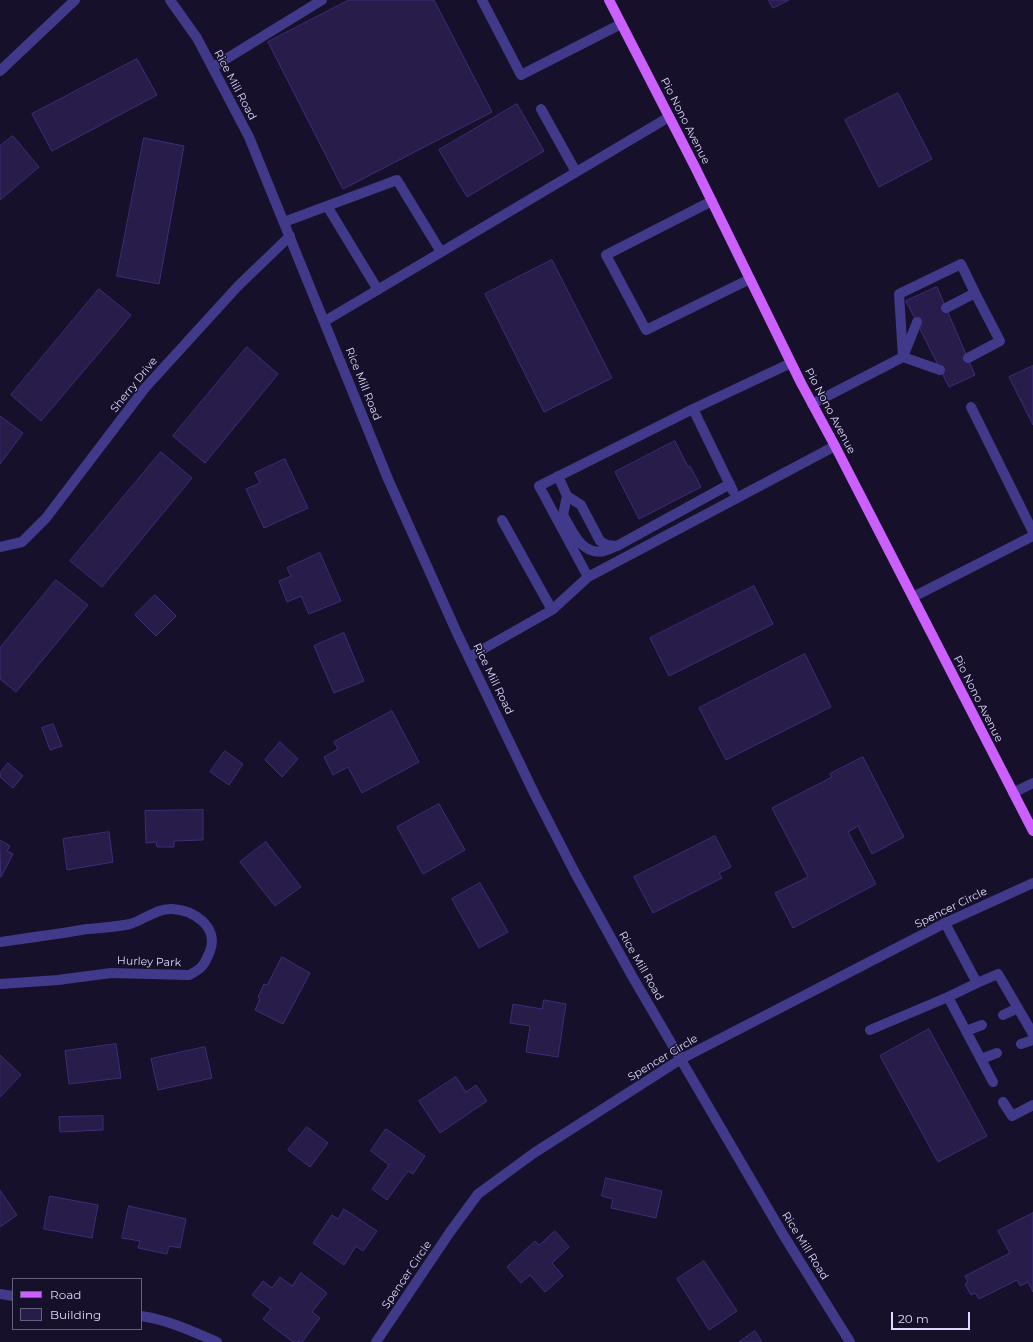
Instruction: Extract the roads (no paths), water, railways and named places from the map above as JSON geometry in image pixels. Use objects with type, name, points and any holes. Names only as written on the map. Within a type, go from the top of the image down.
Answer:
[{"type":"main road","name":"Pio Nono Avenue","points":[[609,0],[712,201],[791,363],[1033,831]]},
{"type":"street","points":[[0,71],[75,0]]},
{"type":"street","name":"Rice Mill Road","points":[[170,0],[197,38],[249,137],[388,479],[468,657],[535,795],[574,871],[632,976],[682,1059],[784,1236],[850,1342]]},
{"type":"street","points":[[213,67],[322,0]]},
{"type":"street","points":[[482,0],[521,75],[621,24]]},
{"type":"street","points":[[541,109],[576,172]]},
{"type":"street","points":[[325,321],[669,118]]},
{"type":"street","points":[[284,222],[397,180],[441,252]]},
{"type":"street","points":[[712,201],[606,255],[646,330],[750,279]]},
{"type":"street","points":[[328,206],[378,290]]},
{"type":"street","name":"Sherry Drive","points":[[0,547],[22,542],[46,518],[145,388],[238,286],[290,236]]},
{"type":"street","points":[[903,357],[899,294],[961,264],[1000,341],[968,358]]},
{"type":"street","points":[[946,308],[976,293]]},
{"type":"street","points":[[812,404],[903,357],[917,322]]},
{"type":"street","points":[[903,357],[940,370]]},
{"type":"street","points":[[588,577],[539,486],[791,363]]},
{"type":"street","points":[[971,406],[1033,532]]},
{"type":"street","points":[[694,410],[736,499]]},
{"type":"street","points":[[468,657],[552,610],[588,577],[835,446]]},
{"type":"street","points":[[558,476],[567,496],[581,505],[600,541],[607,545],[617,546]]},
{"type":"street","points":[[567,496],[563,514],[580,544],[589,551],[603,552],[617,546],[730,484]]},
{"type":"street","points":[[502,520],[552,610]]},
{"type":"street","points":[[913,597],[1033,536]]},
{"type":"street","points":[[1013,793],[1033,783]]},
{"type":"street","name":"Spencer Circle","points":[[376,1342],[450,1232],[478,1194],[534,1153],[682,1059],[945,923],[1033,883]]},
{"type":"street","name":"Hurley Park","points":[[0,942],[130,924],[159,911],[171,908],[187,911],[206,923],[211,932],[212,944],[205,962],[199,971],[189,975],[111,973],[58,980],[0,984]]},
{"type":"street","points":[[945,923],[977,983]]},
{"type":"street","points":[[870,1030],[998,974],[1033,1034]]},
{"type":"street","points":[[948,997],[993,1082]]},
{"type":"street","points":[[1003,1015],[1018,1008]]},
{"type":"street","points":[[966,1031],[982,1025]]},
{"type":"street","points":[[1021,1044],[1033,1040]]},
{"type":"street","points":[[981,1059],[997,1053]]},
{"type":"street","points":[[1004,1102],[1012,1116],[1033,1105]]},
{"type":"street","points":[[0,1294],[12,1296]]},
{"type":"street","points":[[142,1316],[159,1319],[184,1327],[217,1342]]}]
